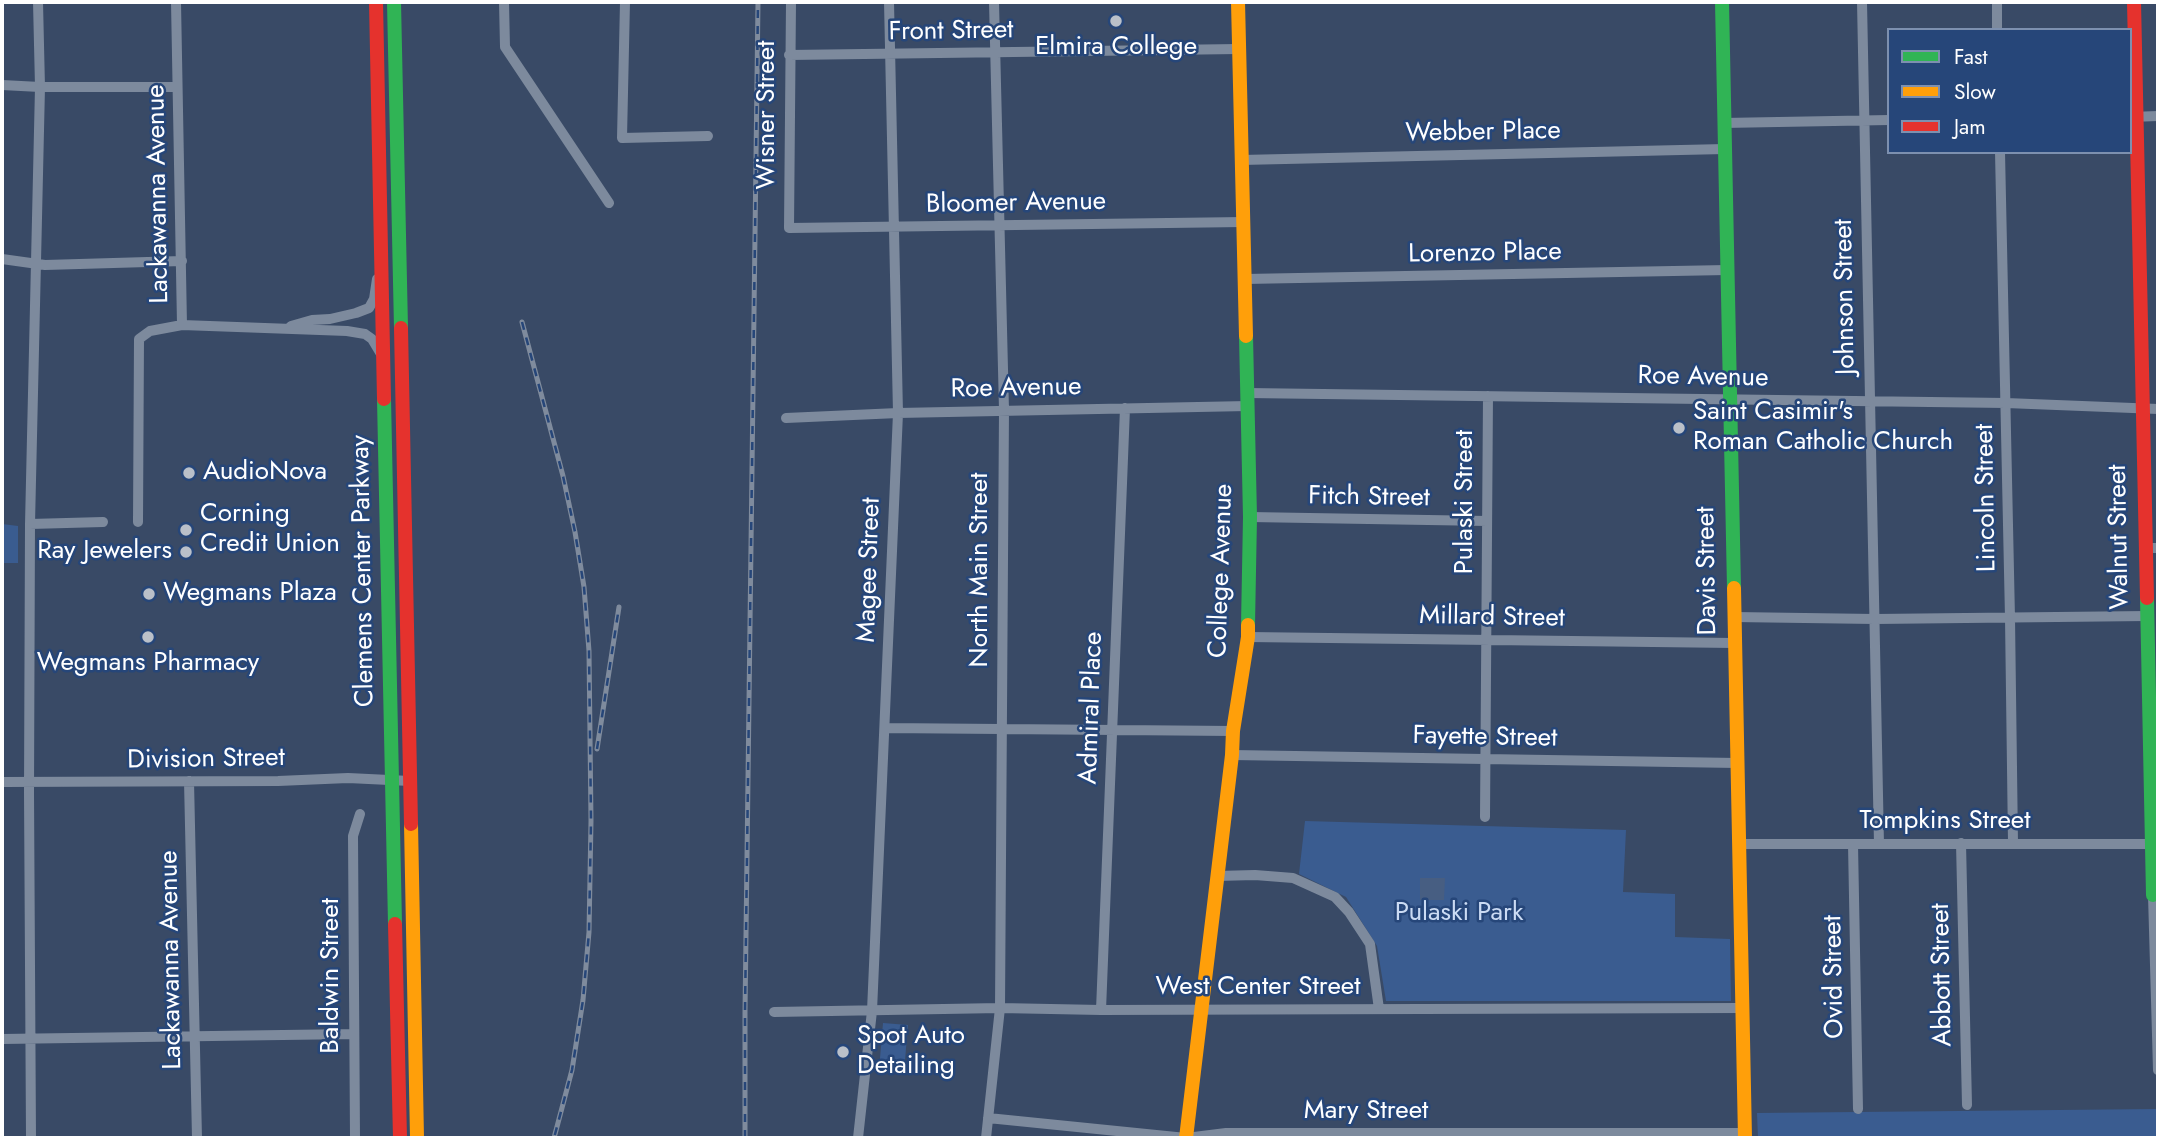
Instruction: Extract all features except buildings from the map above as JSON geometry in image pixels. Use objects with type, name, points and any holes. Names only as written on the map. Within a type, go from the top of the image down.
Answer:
[{"type":"main road","name":"Clemens Center Parkway","points":[[376,2],[400,1138]]},
{"type":"main road","name":"Clemens Center Parkway","points":[[394,2],[417,1138]]},
{"type":"main road","name":"College Avenue","points":[[1186,1138],[1233,730],[1248,637],[1250,517],[1238,2]]},
{"type":"main road","name":"Davis Street","points":[[1722,2],[1745,1135]]},
{"type":"main road","name":"Walnut Street","points":[[2134,2],[2133,117],[2142,409],[2152,548],[2147,616],[2153,682],[2152,844],[2156,897]]},
{"type":"street","points":[[31,1138],[30,524],[40,87],[38,2]]},
{"type":"street","name":"Lackawanna Avenue","points":[[138,522],[139,339],[150,331],[182,325],[176,2]]},
{"type":"street","points":[[504,2],[505,47],[608,203]]},
{"type":"street","points":[[625,2],[622,138],[708,136]]},
{"type":"street","name":"Wisner Street","points":[[789,228],[790,2]]},
{"type":"street","name":"Magee Street","points":[[858,1138],[872,1011],[898,413],[889,2]]},
{"type":"street","name":"North Main Street","points":[[986,1138],[1000,1008],[1004,410],[993,2]]},
{"type":"street","name":"Johnson Street","points":[[1862,2],[1879,844]]},
{"type":"street","points":[[1997,2],[1997,28]]},
{"type":"street","name":"Front Street","points":[[789,55],[1239,49]]},
{"type":"street","points":[[2,85],[177,87]]},
{"type":"street","points":[[2133,117],[2158,117]]},
{"type":"street","points":[[1723,122],[1887,120]]},
{"type":"street","name":"Webber Place","points":[[1241,160],[1726,149]]},
{"type":"street","name":"Lincoln Street","points":[[2000,154],[2013,843]]},
{"type":"street","name":"Bloomer Avenue","points":[[789,228],[1244,222]]},
{"type":"street","points":[[287,327],[369,308],[374,299],[382,258]]},
{"type":"street","points":[[2,260],[37,265],[182,261]]},
{"type":"street","name":"Lorenzo Place","points":[[1245,279],[1727,270]]},
{"type":"street","points":[[182,325],[287,327],[365,334],[378,346],[384,361]]},
{"type":"street","name":"Roe Avenue","points":[[786,418],[1125,408],[1248,400],[1488,396],[2006,403],[2158,409]]},
{"type":"street","name":"Pulaski Street","points":[[1485,817],[1488,396]]},
{"type":"street","name":"Admiral Place","points":[[1101,1010],[1125,408]]},
{"type":"street","name":"Fitch Street","points":[[1250,517],[1487,521]]},
{"type":"street","points":[[30,524],[103,522]]},
{"type":"street","points":[[1734,617],[1875,619],[2147,616]]},
{"type":"street","name":"Millard Street","points":[[1248,637],[1734,643]]},
{"type":"street","points":[[885,727],[1233,730]]},
{"type":"street","name":"Fayette Street","points":[[1232,755],[1737,763]]},
{"type":"street","name":"Division Street","points":[[2,782],[278,781],[348,778],[410,781]]},
{"type":"street","name":"Lackawanna Avenue","points":[[189,781],[197,1138]]},
{"type":"street","name":"Baldwin Street","points":[[355,1138],[353,836],[360,814]]},
{"type":"street","name":"Abbott Street","points":[[1961,843],[1967,1105]]},
{"type":"street","name":"Tompkins Street","points":[[1739,844],[2152,844]]},
{"type":"street","name":"Ovid Street","points":[[1853,844],[1858,1109]]},
{"type":"street","points":[[1217,876],[1293,878],[1335,897],[1349,912],[1370,944],[1379,1009]]},
{"type":"street","name":"Walnut Street","points":[[2156,897],[2158,1070]]},
{"type":"street","name":"West Center Street","points":[[774,1012],[1000,1008],[1742,1008]]},
{"type":"street","points":[[2,1039],[353,1034]]},
{"type":"street","name":"Mary Street","points":[[988,1118],[1186,1138],[1226,1133],[1745,1135]]},
{"type":"green space","points":[[2,524],[18,526],[18,563],[2,563]]},
{"type":"green space","name":"Pulaski Park","points":[[1305,821],[1626,830],[1623,892],[1675,894],[1675,937],[1730,939],[1731,1001],[1386,1001],[1377,946],[1346,897],[1299,874]]},
{"type":"green space","points":[[883,1023],[908,1025],[904,1072],[879,1070]]},
{"type":"green space","points":[[2158,1109],[2158,1138],[1758,1138],[1757,1113]]},
{"type":"shaded area","points":[[1420,878],[1445,878],[1444,900],[1420,900]]},
{"type":"railway","points":[[745,1138],[758,2]]},
{"type":"railway","points":[[522,322],[575,532],[584,587],[589,651],[589,932],[583,1000],[572,1070],[554,1138]]},
{"type":"railway","points":[[597,749],[619,607]]},
{"type":"traffic: fast","points":[[394,2],[401,328]]},
{"type":"traffic: fast","points":[[1722,2],[1734,588]]},
{"type":"traffic: fast","points":[[1246,336],[1250,517],[1248,625]]},
{"type":"traffic: fast","points":[[384,399],[395,924]]},
{"type":"traffic: fast","points":[[2147,598],[2153,895]]},
{"type":"traffic: slow","points":[[1238,2],[1246,336]]},
{"type":"traffic: slow","points":[[1734,588],[1745,1138]]},
{"type":"traffic: slow","points":[[1186,1138],[1233,731],[1248,625]]},
{"type":"traffic: slow","points":[[411,824],[417,1138]]},
{"type":"traffic: jam","points":[[376,2],[384,399]]},
{"type":"traffic: jam","points":[[2134,2],[2147,598]]},
{"type":"traffic: jam","points":[[401,328],[411,824]]},
{"type":"traffic: jam","points":[[395,924],[400,1138]]},
{"type":"place","name":"Elmira College","points":[[1116,21]]},
{"type":"place","name":"Saint Casimir's Roman Catholic Church","points":[[1679,428]]},
{"type":"place","name":"AudioNova","points":[[189,473]]},
{"type":"place","name":"Corning Credit Union","points":[[186,530]]},
{"type":"place","name":"Ray Jewelers","points":[[186,552]]},
{"type":"place","name":"Wegmans Plaza","points":[[149,594]]},
{"type":"place","name":"Wegmans Pharmacy","points":[[148,637]]},
{"type":"place","name":"Spot Auto Detailing","points":[[843,1052]]}]
